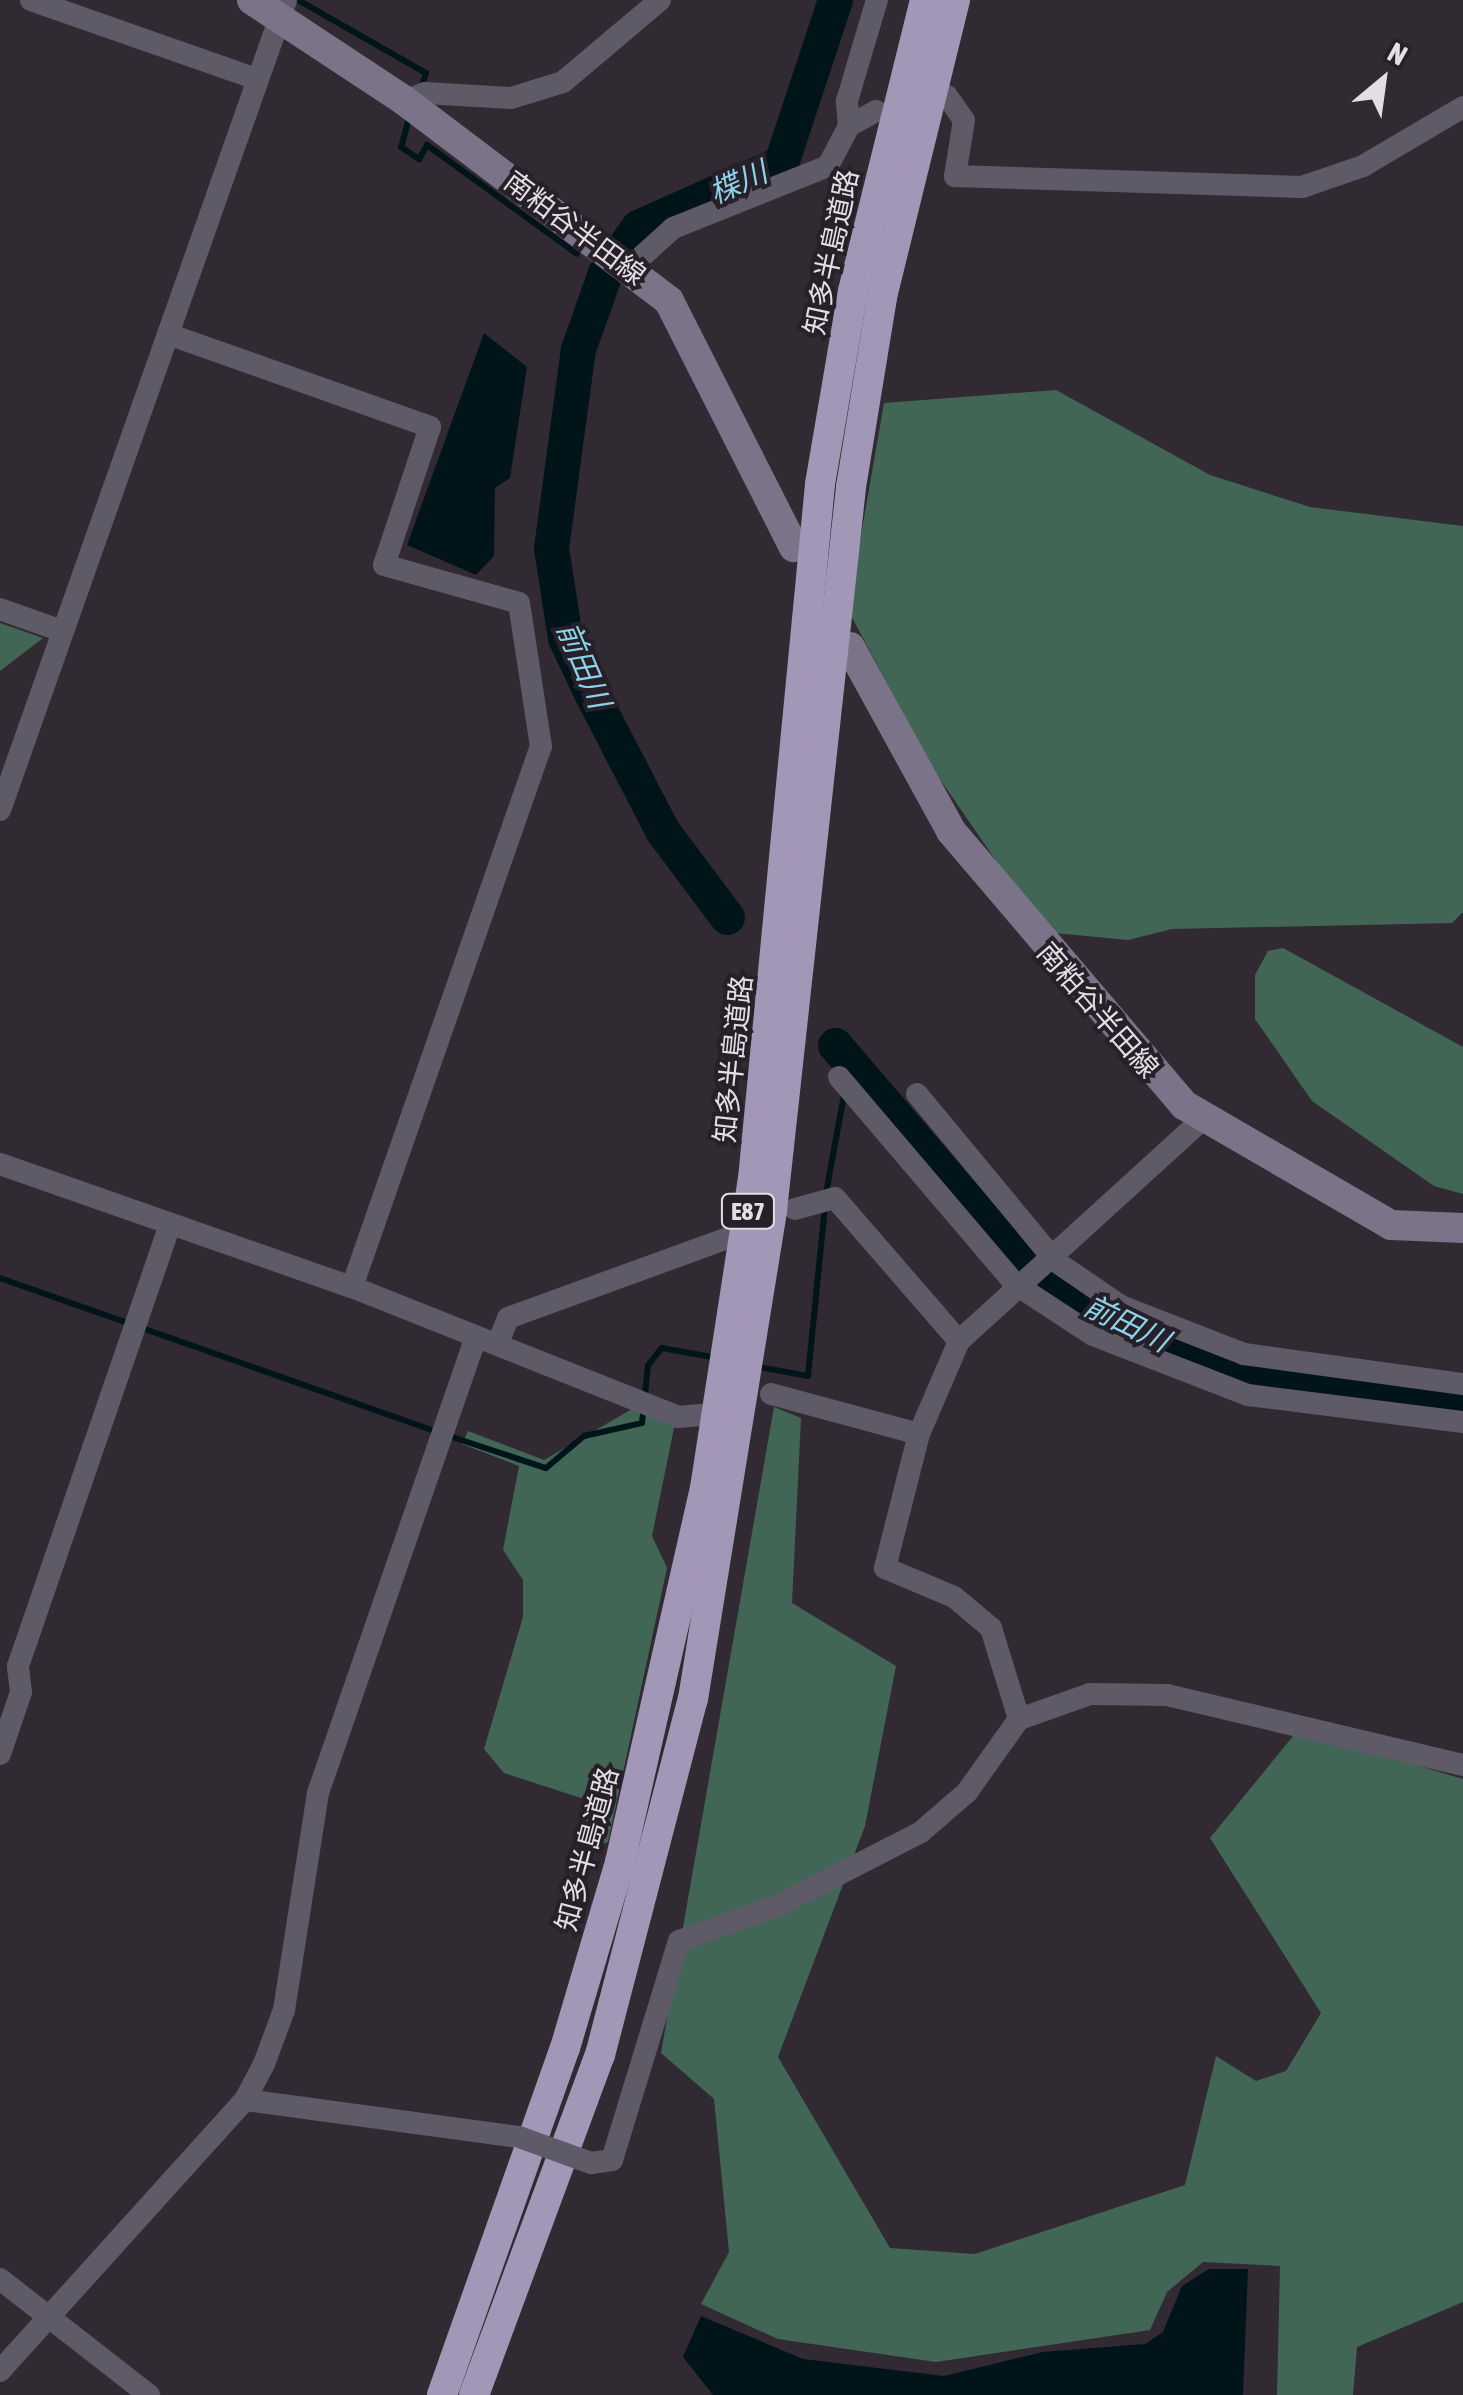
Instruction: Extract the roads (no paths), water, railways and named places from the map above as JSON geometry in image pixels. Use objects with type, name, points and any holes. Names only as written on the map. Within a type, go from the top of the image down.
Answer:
[{"type":"highway","name":"知多半島道路","points":[[442,2395],[566,2048],[620,1862],[705,1488],[754,1179],[820,484],[853,291],[925,0]]},
{"type":"highway","name":"知多半島道路","points":[[474,2395],[600,2054],[693,1699],[772,1210],[851,487],[882,296],[955,0]]},
{"type":"main road","name":"南粕谷半田線","points":[[252,0],[282,10],[669,301],[698,348],[794,547]]},
{"type":"main road","name":"南粕谷半田線","points":[[850,647],[951,831],[1201,1121],[1391,1225],[1463,1228]]},
{"type":"street","points":[[31,0],[257,79]]},
{"type":"street","points":[[406,102],[425,93],[510,98],[563,82],[660,0]]},
{"type":"street","points":[[849,126],[850,88],[877,0]]},
{"type":"street","points":[[0,810],[282,10]]},
{"type":"street","points":[[947,96],[964,120],[955,176],[1302,187],[1363,166],[1463,108]]},
{"type":"street","points":[[619,260],[673,228],[817,178],[849,126],[876,111]]},
{"type":"street","points":[[168,334],[430,427],[384,565],[519,602],[541,746],[352,1287]]},
{"type":"street","points":[[0,609],[62,630]]},
{"type":"street","points":[[839,1077],[1023,1289],[1093,1335],[1191,1380],[1463,1422]]},
{"type":"street","points":[[917,1094],[1055,1261],[1121,1306],[1198,1340],[1300,1366],[1463,1384]]},
{"type":"street","points":[[1020,1719],[991,1628],[954,1598],[885,1568],[918,1434],[959,1341],[1055,1261],[1201,1121]]},
{"type":"street","points":[[0,1164],[352,1287],[678,1417],[701,1415]]},
{"type":"street","points":[[795,1209],[835,1198],[959,1341]]},
{"type":"street","points":[[0,1754],[22,1692],[18,1666],[170,1224]]},
{"type":"street","points":[[0,2371],[45,2314],[246,2100],[284,2010],[318,1793],[487,1340],[508,1318],[725,1240]]},
{"type":"street","points":[[771,1394],[918,1434]]},
{"type":"street","points":[[246,2100],[518,2136],[590,2163],[612,2160],[679,1941],[777,1906],[921,1832],[968,1792],[1020,1719],[1090,1694],[1167,1695],[1463,1765]]},
{"type":"street","points":[[0,2279],[149,2395]]},
{"type":"waterway","points":[[298,0],[426,73],[421,88]]},
{"type":"waterway","name":"前田川","points":[[727,917],[662,830],[592,695],[565,638],[551,548],[578,349],[605,273],[638,227],[781,163],[835,0]]},
{"type":"waterway","points":[[409,118],[401,147],[419,159],[427,145],[577,254]]},
{"type":"waterway","name":"前田川","points":[[835,1045],[1006,1245],[1097,1315],[1238,1372],[1463,1402]]},
{"type":"waterway","points":[[826,1193],[844,1095]]},
{"type":"waterway","points":[[754,1366],[808,1376],[825,1205]]},
{"type":"waterway","points":[[0,1278],[437,1432]]},
{"type":"waterway","points":[[449,1436],[546,1468],[584,1436],[642,1423],[648,1365],[662,1348],[717,1358]]},
{"type":"water label","name":"楪川","points":[[738,182]]}]
